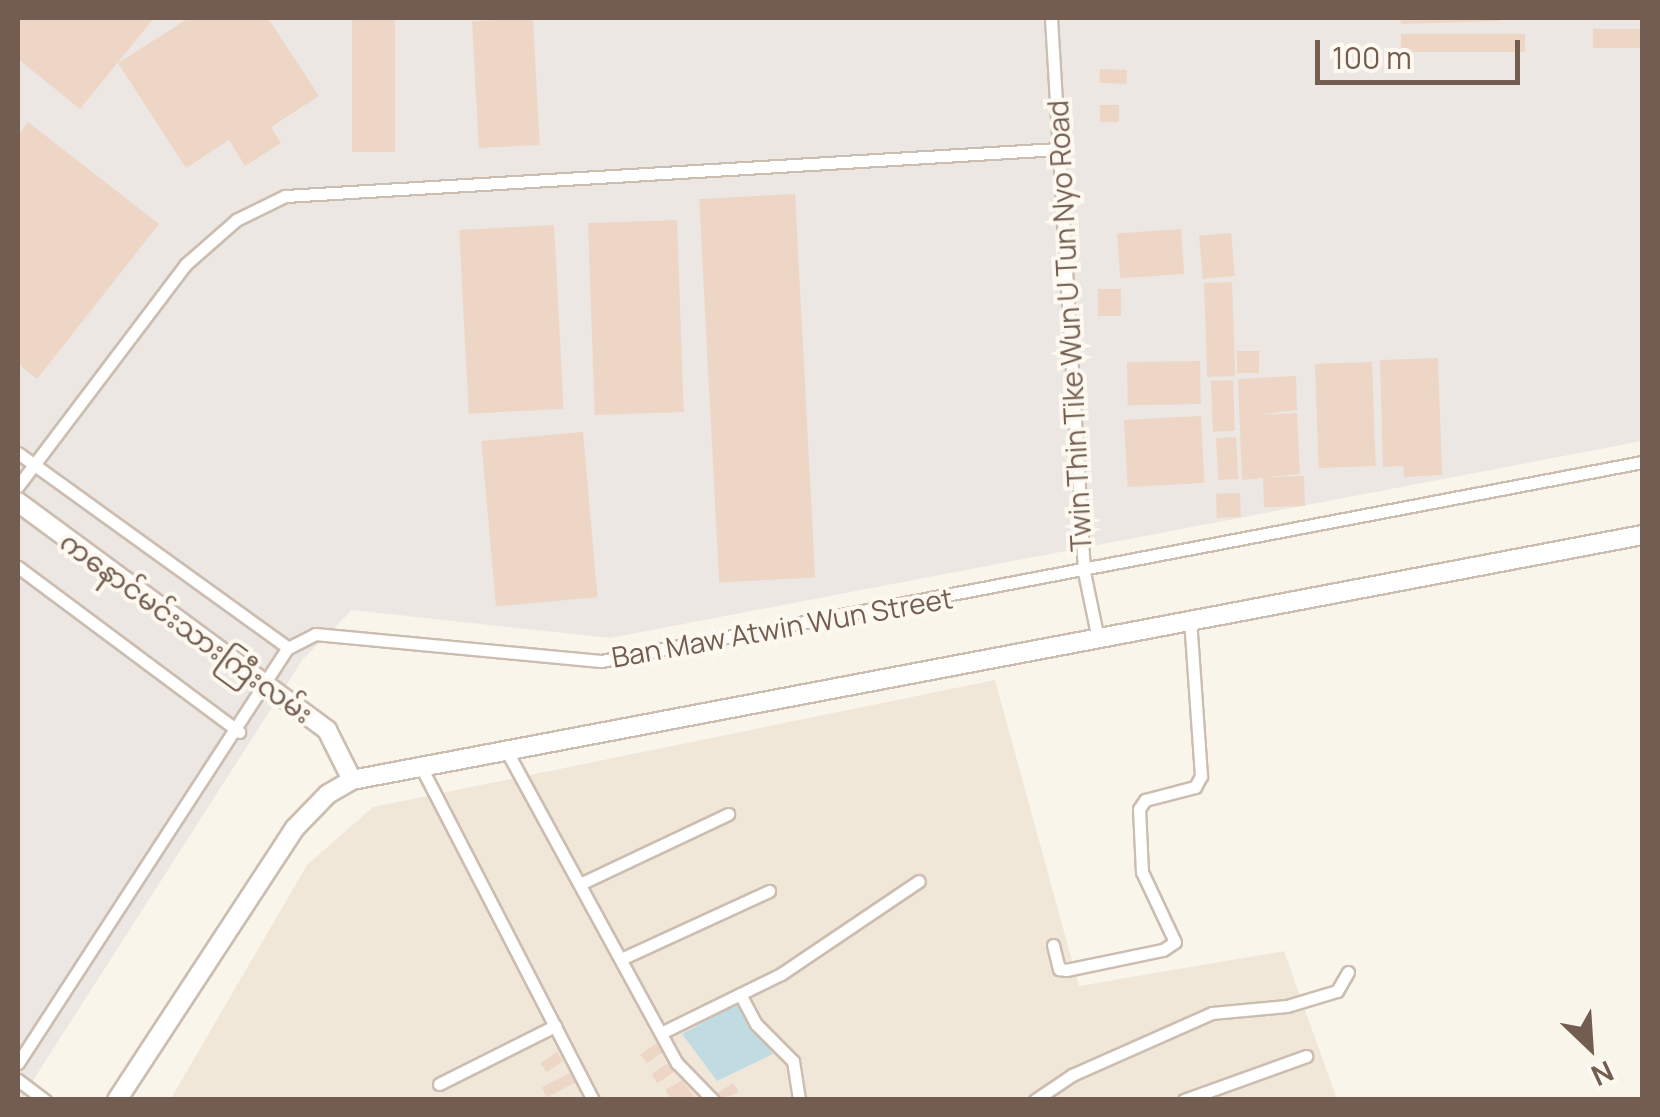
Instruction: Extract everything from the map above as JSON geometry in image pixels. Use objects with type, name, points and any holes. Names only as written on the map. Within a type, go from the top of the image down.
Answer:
[{"type":"main road","name":"ကနောင်မင်းသားကြီးလမ်း","points":[[18,502],[327,730],[352,780]]},
{"type":"main road","points":[[117,1100],[294,828],[352,780],[504,747],[1097,634],[1642,535]]},
{"type":"street","name":"Twin Thin Tike Wun U Tun Nyo Road","points":[[1052,18],[1084,572],[1097,634]]},
{"type":"street","points":[[18,486],[186,264],[236,220],[285,196],[1058,148]]},
{"type":"street","points":[[18,453],[288,648],[239,732],[18,1063]]},
{"type":"street","name":"Ban Maw Atwin Wun Street","points":[[288,648],[316,634],[349,634],[601,661],[1084,572],[1642,462]]},
{"type":"street","points":[[18,567],[239,732]]},
{"type":"street","points":[[1052,945],[1066,970],[1163,950],[1174,942],[1142,872],[1139,809],[1145,800],[1195,787],[1201,776],[1190,617]]},
{"type":"street","points":[[504,747],[676,1063],[714,1100]]},
{"type":"street","points":[[419,764],[593,1100]]},
{"type":"street","points":[[580,884],[728,814]]},
{"type":"street","points":[[661,1034],[740,994],[919,881]]},
{"type":"street","points":[[622,959],[769,890]]},
{"type":"street","points":[[1035,1100],[1072,1076],[1212,1014],[1287,1006],[1337,991],[1348,972]]},
{"type":"street","points":[[740,994],[756,1024],[793,1061],[799,1100]]},
{"type":"street","points":[[439,1084],[555,1026]]},
{"type":"street","points":[[1184,1100],[1306,1056]]},
{"type":"street","points":[[18,1080],[45,1100]]},
{"type":"shaded area","points":[[18,18],[1642,18],[1642,441],[610,638],[352,610],[303,659],[25,1093],[30,1099],[18,1099]]},
{"type":"shaded area","points":[[995,680],[1079,986],[1284,951],[1337,1099],[170,1100],[307,865],[373,807]]},
{"type":"water","points":[[738,1003],[773,1054],[717,1081],[682,1034]]},
{"type":"building","points":[[18,18],[154,18],[80,109],[18,59]]},
{"type":"building","points":[[189,18],[268,18],[319,96],[271,127],[281,143],[245,166],[229,140],[186,168],[118,63]]},
{"type":"building","points":[[352,18],[395,18],[395,152],[352,152]]},
{"type":"building","points":[[533,18],[540,145],[479,148],[472,21]]},
{"type":"building","points":[[1400,18],[1500,18],[1500,21],[1401,24]]},
{"type":"building","points":[[1593,29],[1642,29],[1642,48],[1593,48]]},
{"type":"building","points":[[1401,34],[1525,34],[1525,52],[1401,52]]},
{"type":"building","points":[[1100,69],[1127,70],[1126,84],[1100,83]]},
{"type":"building","points":[[1100,105],[1119,105],[1119,122],[1100,122]]},
{"type":"building","points":[[28,122],[159,224],[37,379],[18,364],[18,136]]},
{"type":"building","points":[[795,194],[815,577],[719,582],[699,199]]},
{"type":"building","points":[[677,220],[684,412],[595,415],[588,223]]},
{"type":"building","points":[[554,225],[564,409],[469,414],[459,230]]},
{"type":"building","points":[[1181,229],[1184,274],[1120,278],[1117,233]]},
{"type":"building","points":[[1231,233],[1235,276],[1203,279],[1199,236]]},
{"type":"building","points":[[1232,282],[1235,376],[1207,377],[1204,283]]},
{"type":"building","points":[[1098,289],[1121,289],[1121,316],[1098,316]]},
{"type":"building","points":[[1237,351],[1259,351],[1259,373],[1237,373]]},
{"type":"building","points":[[1438,358],[1442,475],[1404,477],[1403,466],[1383,467],[1380,360]]},
{"type":"building","points":[[1200,361],[1201,404],[1128,405],[1127,362]]},
{"type":"building","points":[[1372,362],[1376,466],[1319,468],[1315,364]]},
{"type":"building","points":[[1296,376],[1297,410],[1259,415],[1297,413],[1300,474],[1242,480],[1238,379]]},
{"type":"building","points":[[1233,380],[1235,431],[1213,432],[1211,381]]},
{"type":"building","points":[[1201,416],[1205,483],[1128,487],[1124,420]]},
{"type":"building","points":[[583,432],[597,597],[496,606],[481,441]]},
{"type":"building","points":[[1236,437],[1238,479],[1218,480],[1216,438]]},
{"type":"building","points":[[1304,476],[1305,506],[1264,507],[1263,477]]},
{"type":"building","points":[[1240,493],[1241,517],[1217,518],[1216,494]]},
{"type":"building","points":[[657,1043],[663,1052],[647,1063],[640,1054]]},
{"type":"building","points":[[557,1052],[563,1061],[547,1072],[540,1063]]},
{"type":"building","points":[[668,1063],[674,1072],[658,1083],[651,1074]]},
{"type":"building","points":[[572,1072],[577,1082],[547,1097],[542,1087]]},
{"type":"building","points":[[682,1080],[696,1100],[671,1099],[665,1090]]},
{"type":"building","points":[[733,1083],[739,1092],[720,1100],[716,1094]]}]
